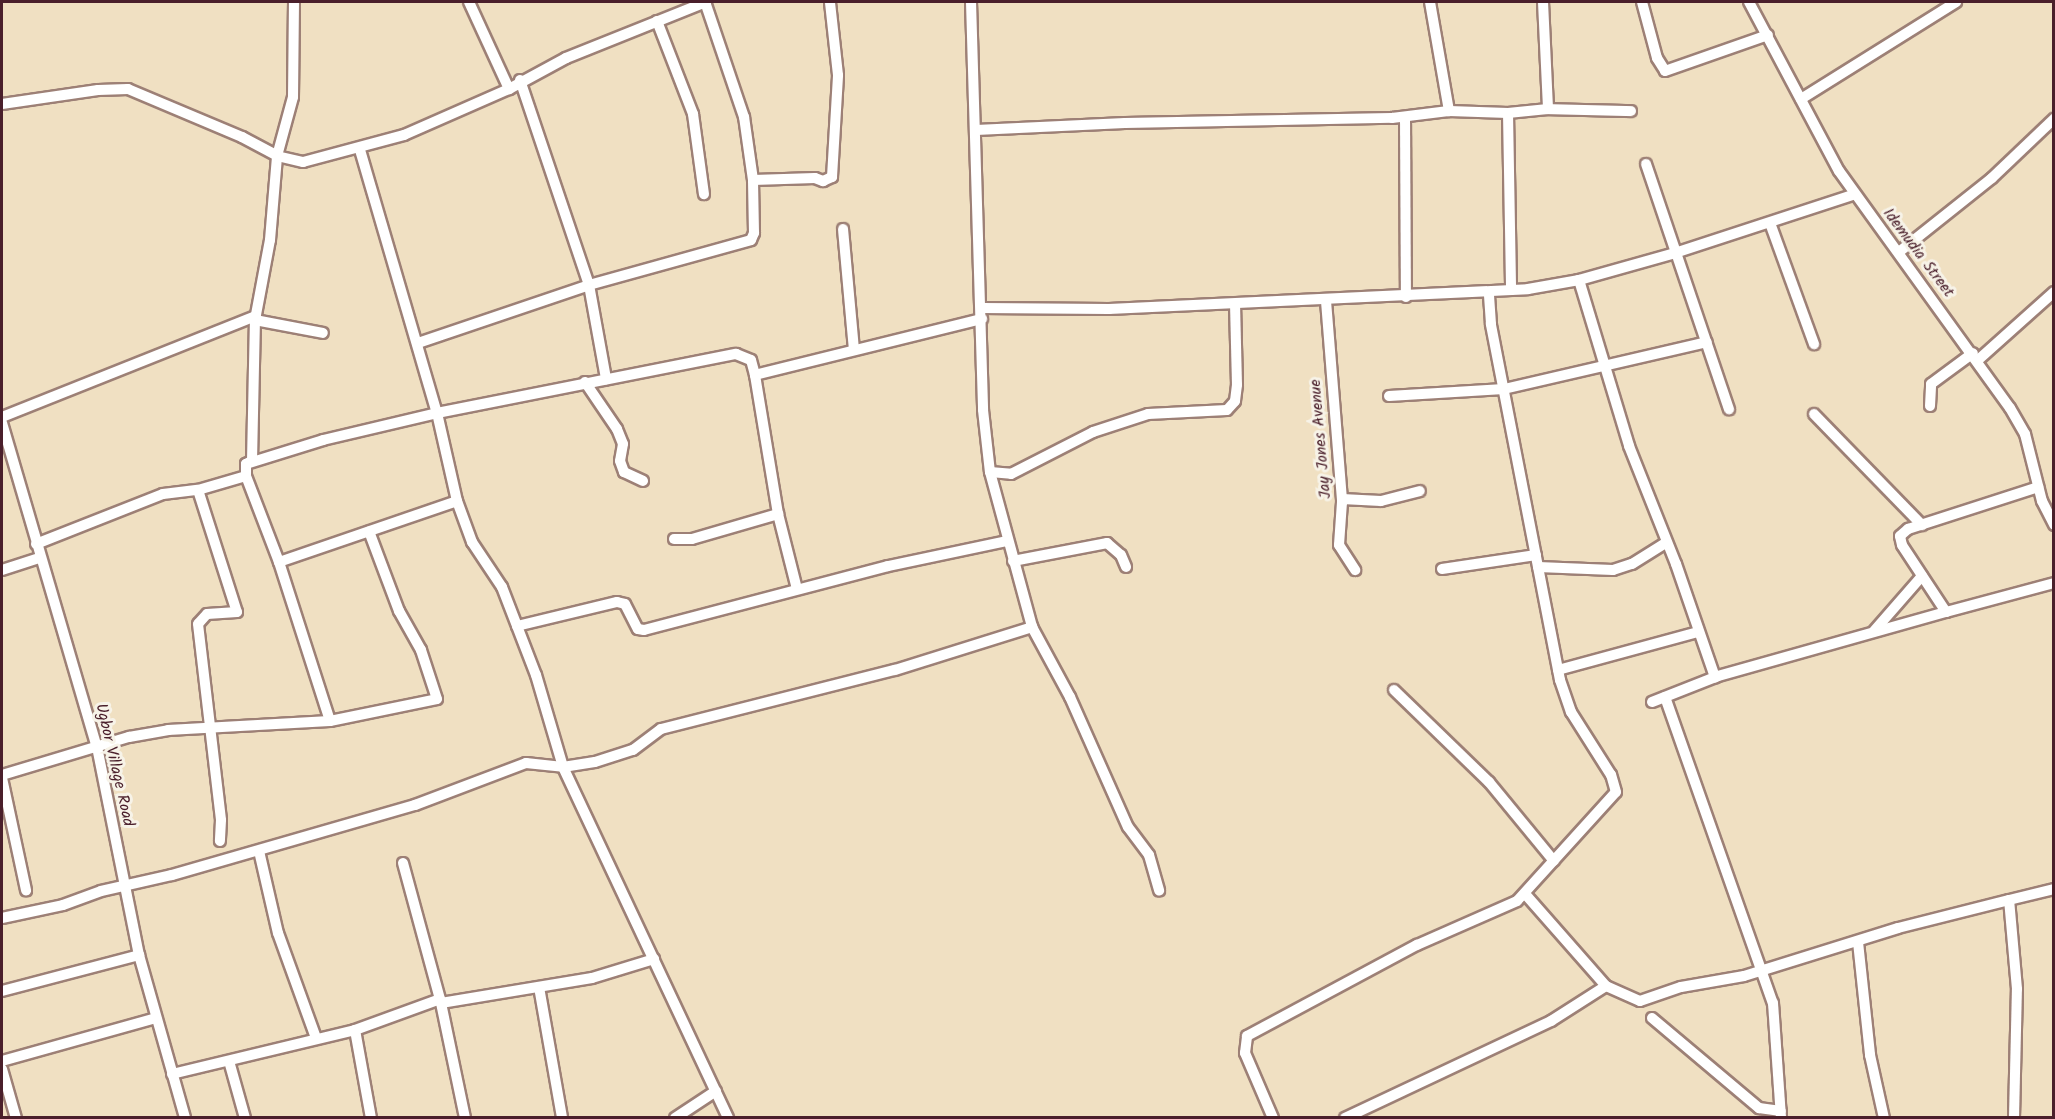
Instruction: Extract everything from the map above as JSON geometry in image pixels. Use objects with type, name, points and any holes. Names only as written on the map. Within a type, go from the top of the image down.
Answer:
[{"type":"street","points":[[246,470],[252,461],[255,318],[270,240],[277,156],[293,97],[294,2]]},
{"type":"street","points":[[469,2],[509,89]]},
{"type":"street","points":[[2,104],[98,90],[128,89],[242,136],[277,156],[303,162],[360,150],[404,135],[509,89],[519,80],[705,2],[744,117],[753,180],[751,240],[589,285],[418,343]]},
{"type":"street","points":[[753,180],[815,178],[823,181],[832,177],[838,75],[830,2]]},
{"type":"street","points":[[971,2],[982,314],[983,410],[990,472],[1032,627],[1070,698],[1128,827],[1149,855],[1159,891]]},
{"type":"street","points":[[1430,2],[1449,111]]},
{"type":"street","points":[[1543,2],[1548,109]]},
{"type":"street","points":[[1642,2],[1657,58],[1665,71],[1767,35]]},
{"type":"street","name":"Idemudia Street","points":[[1749,2],[1855,194],[1976,356],[2025,434],[2042,501],[2054,525]]},
{"type":"street","points":[[1801,99],[1956,2]]},
{"type":"street","points":[[657,21],[693,114],[704,194]]},
{"type":"street","points":[[519,80],[589,285],[606,379]]},
{"type":"street","points":[[976,130],[1405,117],[1449,111],[1508,113],[1548,109],[1631,111]]},
{"type":"street","points":[[1508,113],[1511,290]]},
{"type":"street","points":[[1405,117],[1406,297]]},
{"type":"street","points":[[1899,252],[1992,178],[2054,119]]},
{"type":"street","points":[[360,150],[418,343],[457,501],[472,542],[502,587],[518,626],[563,767],[728,1118]]},
{"type":"street","points":[[1646,164],[1729,409]]},
{"type":"street","points":[[755,375],[982,314],[1406,297],[1511,290],[1579,280],[1770,224],[1855,194]]},
{"type":"street","points":[[1770,224],[1814,344]]},
{"type":"street","points":[[843,229],[854,350]]},
{"type":"street","points":[[1579,280],[1629,446],[1667,542],[1714,678]]},
{"type":"street","points":[[1930,406],[1931,384],[1976,356],[2054,291]]},
{"type":"street","points":[[1273,1118],[1245,1053],[1247,1036],[1417,945],[1526,895],[1554,861],[1615,796],[1617,787],[1571,712],[1558,670],[1491,324],[1489,292]]},
{"type":"street","name":"Jay Jones Avenue","points":[[1326,301],[1342,499],[1339,545],[1355,570]]},
{"type":"street","points":[[990,472],[1011,474],[1093,432],[1148,414],[1227,410],[1235,400],[1237,385],[1235,305]]},
{"type":"street","points":[[2,417],[255,318],[323,333]]},
{"type":"street","points":[[1389,396],[1504,389],[1607,368],[1707,342]]},
{"type":"street","points":[[36,544],[163,494],[198,490],[322,440],[585,382],[736,354],[751,360],[755,375],[778,514],[797,589]]},
{"type":"street","points":[[585,382],[617,429],[623,444],[620,461],[624,472],[643,481]]},
{"type":"street","points":[[1814,414],[1922,525]]},
{"type":"street","name":"Ugbor Village Road","points":[[2,423],[39,558],[97,747],[139,955],[184,1118]]},
{"type":"street","points":[[246,470],[279,562],[330,721]]},
{"type":"street","points":[[1946,612],[1900,541],[1904,532],[2038,487]]},
{"type":"street","points":[[198,490],[237,612],[207,614],[198,624],[220,841]]},
{"type":"street","points":[[1342,499],[1381,501],[1420,491]]},
{"type":"street","points":[[279,562],[457,501]]},
{"type":"street","points":[[2042,501],[2054,501]]},
{"type":"street","points":[[674,539],[692,539],[778,514]]},
{"type":"street","points":[[26,890],[2,777],[97,747],[168,730],[330,721],[432,702],[438,694],[421,650],[399,611],[369,531]]},
{"type":"street","points":[[518,626],[616,602],[625,604],[638,629],[644,630],[797,589],[1007,541]]},
{"type":"street","points":[[1442,569],[1537,561],[1613,570],[1632,564],[1667,542]]},
{"type":"street","points":[[1013,561],[1107,543],[1121,555],[1126,567]]},
{"type":"street","points":[[2,570],[39,558]]},
{"type":"street","points":[[1874,631],[1922,576]]},
{"type":"street","points":[[1652,702],[1714,678],[1874,631],[2054,583]]},
{"type":"street","points":[[2,918],[259,851],[415,805],[526,763],[563,767],[633,750],[661,729],[895,670],[1032,627]]},
{"type":"street","points":[[1558,670],[1698,632]]},
{"type":"street","points":[[1394,690],[1489,782],[1554,861]]},
{"type":"street","points":[[1652,1018],[1759,1108],[1781,1114],[1776,1021],[1761,970],[1665,697]]},
{"type":"street","points":[[259,851],[278,933],[316,1038]]},
{"type":"street","points":[[403,863],[440,1001],[465,1118]]},
{"type":"street","points":[[1526,895],[1606,986],[1640,1001],[1681,987],[1761,970],[2054,889]]},
{"type":"street","points":[[2009,900],[2017,989],[2014,1118]]},
{"type":"street","points":[[1858,942],[1867,1035],[1884,1118]]},
{"type":"street","points":[[2,992],[139,955]]},
{"type":"street","points":[[172,1074],[355,1030],[440,1001],[592,978],[654,959]]},
{"type":"street","points":[[1345,1118],[1560,1017],[1606,986]]},
{"type":"street","points":[[538,987],[562,1118]]},
{"type":"street","points":[[2,1061],[156,1018]]},
{"type":"street","points":[[355,1030],[371,1118]]},
{"type":"street","points":[[229,1061],[245,1118]]},
{"type":"street","points":[[2,1073],[16,1118]]},
{"type":"street","points":[[675,1118],[716,1091]]}]
